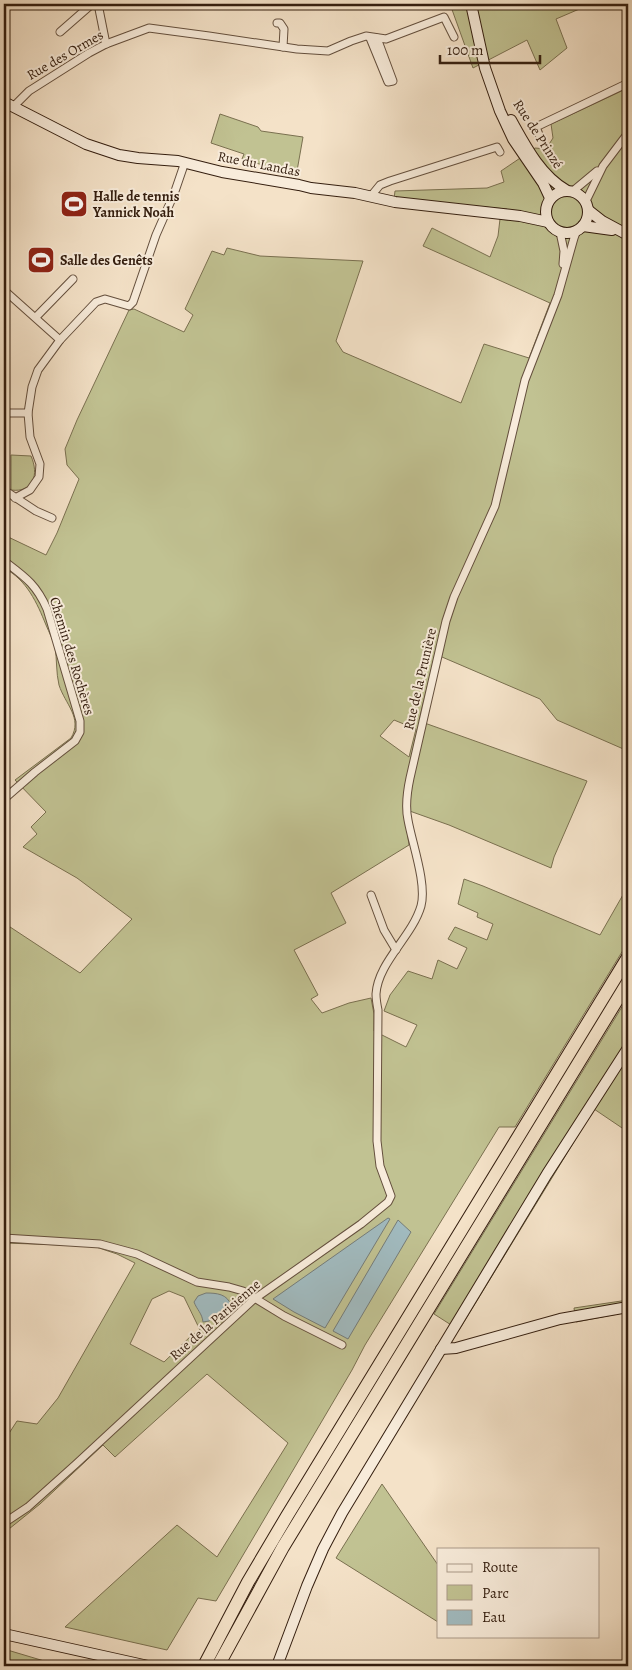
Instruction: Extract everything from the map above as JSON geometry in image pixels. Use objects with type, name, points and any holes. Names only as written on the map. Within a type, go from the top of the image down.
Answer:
[{"type":"highway","points":[[218,1658],[248,1582],[278,1530],[628,957]]},
{"type":"highway","points":[[204,1666],[218,1658],[283,1547],[628,982]]},
{"type":"street","points":[[60,32],[92,4]]},
{"type":"street","points":[[98,4],[106,44]]},
{"type":"street","name":"Rue de Prinzé","points":[[471,4],[486,68],[500,111],[513,139],[543,182],[548,202]]},
{"type":"street","name":"Rue des Ormes","points":[[7,106],[48,78],[106,44],[149,28],[283,47],[328,51],[351,40],[366,36],[386,39],[444,17],[454,37]]},
{"type":"street","points":[[277,23],[280,23],[284,29],[283,47]]},
{"type":"street","points":[[374,38],[393,81],[388,82],[374,38]]},
{"type":"street","points":[[540,137],[536,128],[624,85],[628,85]]},
{"type":"street","name":"Rue de Prinzé","points":[[493,88],[545,174],[556,184],[569,191]]},
{"type":"street","name":"Rue du Landas","points":[[7,106],[100,149],[138,158],[185,162],[222,172],[371,196],[395,202],[520,216],[548,222]]},
{"type":"street","points":[[580,228],[588,216],[587,206],[603,166],[628,133]]},
{"type":"street","points":[[371,196],[380,185],[390,181],[497,147],[500,152]]},
{"type":"street","points":[[15,498],[34,486],[40,472],[40,464],[30,437],[28,413],[32,387],[38,370],[60,340],[96,302],[105,299],[129,306],[133,302],[156,235],[174,194],[185,162]]},
{"type":"street","points":[[603,166],[569,191],[555,194],[548,202],[545,212],[548,222],[555,230],[560,232],[566,233],[580,228],[623,233]]},
{"type":"street","points":[[569,191],[582,197],[587,206],[602,221],[623,233]]},
{"type":"street","name":"Rue du Landas","points":[[520,216],[548,202]]},
{"type":"street","name":"Rue de la Prunière","points":[[377,1091],[378,1010],[376,995],[379,977],[413,924],[421,905],[422,884],[407,817],[407,795],[446,621],[454,597],[494,506],[525,380],[558,295],[574,238],[580,228]]},
{"type":"street","name":"Rue de la Prunière","points":[[560,232],[564,252],[563,278]]},
{"type":"street","points":[[36,317],[73,279]]},
{"type":"street","points":[[4,290],[60,340]]},
{"type":"street","points":[[4,413],[28,413]]},
{"type":"street","points":[[4,490],[36,511],[52,518]]},
{"type":"street","name":"Chemin des Rochères","points":[[4,561],[30,582],[42,597],[80,721],[80,732],[75,741],[4,799]]},
{"type":"street","points":[[371,895],[384,930],[396,950]]},
{"type":"street","points":[[277,1666],[307,1586],[327,1542],[347,1505],[547,1174],[628,1048]]},
{"type":"street","name":"Rue de la Parisienne","points":[[4,1523],[34,1501],[256,1298],[361,1224],[388,1202],[391,1196],[380,1166],[378,1154],[377,1091]]},
{"type":"street","points":[[4,1238],[100,1244],[137,1254],[198,1282],[243,1291],[284,1316],[342,1345]]},
{"type":"street","points":[[441,1349],[456,1348],[560,1319],[628,1307]]},
{"type":"street","points":[[448,1338],[477,1341]]},
{"type":"street","points":[[4,1634],[148,1666]]},
{"type":"street","points":[[284,1666],[288,1640]]},
{"type":"green space","points":[[450,4],[591,4],[556,19],[567,48],[540,70],[527,40],[473,68]]},
{"type":"green space","points":[[628,88],[628,751],[557,720],[540,699],[435,654],[419,721],[587,781],[551,868],[449,825],[404,809],[409,845],[331,893],[346,923],[294,950],[318,995],[311,999],[322,1013],[349,1003],[371,998],[374,1014],[374,1031],[406,1047],[417,1025],[384,1011],[390,995],[408,971],[432,979],[438,960],[457,969],[467,948],[448,939],[455,927],[487,940],[493,924],[477,917],[478,913],[458,904],[464,879],[600,935],[628,886],[628,942],[515,1127],[499,1127],[365,1345],[216,1601],[198,1598],[167,1650],[65,1627],[177,1525],[217,1557],[288,1443],[207,1374],[115,1457],[103,1445],[40,1504],[4,1533],[4,1441],[17,1421],[37,1424],[58,1398],[135,1263],[117,1254],[93,1246],[4,1243],[4,923],[80,973],[132,919],[77,878],[23,847],[37,834],[31,827],[46,812],[15,780],[71,738],[75,724],[72,711],[59,685],[55,647],[39,608],[19,579],[4,568],[4,535],[46,555],[79,479],[67,465],[65,449],[129,310],[134,309],[184,332],[193,315],[185,309],[212,251],[224,255],[227,248],[260,256],[363,261],[336,341],[343,352],[461,403],[484,344],[529,358],[550,303],[423,246],[432,228],[490,257],[498,236],[500,219],[508,220],[507,209],[394,199],[395,191],[487,188],[504,182],[501,171],[535,148],[546,149],[553,138],[551,124]],"holes":[[[394,720],[416,729],[409,757],[380,736]],[[169,1291],[184,1297],[200,1330],[192,1335],[164,1362],[130,1344],[152,1299]]]},
{"type":"green space","points":[[220,114],[258,127],[261,131],[303,137],[297,171],[273,168],[242,159],[244,154],[211,143]]},
{"type":"green space","points":[[11,455],[31,456],[33,463],[33,481],[30,485],[19,490],[11,490]]},
{"type":"green space","points":[[628,997],[628,1132],[594,1109],[459,1330],[434,1314]]},
{"type":"green space","points":[[628,1300],[628,1312],[576,1322],[574,1308]]},
{"type":"green space","points":[[382,1484],[437,1564],[437,1621],[336,1558]]},
{"type":"green space","points":[[4,1649],[61,1666],[4,1666]]},
{"type":"water","points":[[388,1218],[390,1219],[325,1328],[273,1299]]},
{"type":"water","points":[[398,1220],[411,1232],[348,1339],[333,1331]]},
{"type":"water","points":[[206,1293],[221,1295],[227,1298],[231,1305],[209,1321],[203,1322],[202,1316],[194,1302],[198,1296]]},
{"type":"place","name":"Halle de tennis Yannick Noah","points":[[74,204]]},
{"type":"place","name":"Salle des Genêts","points":[[41,260]]}]
